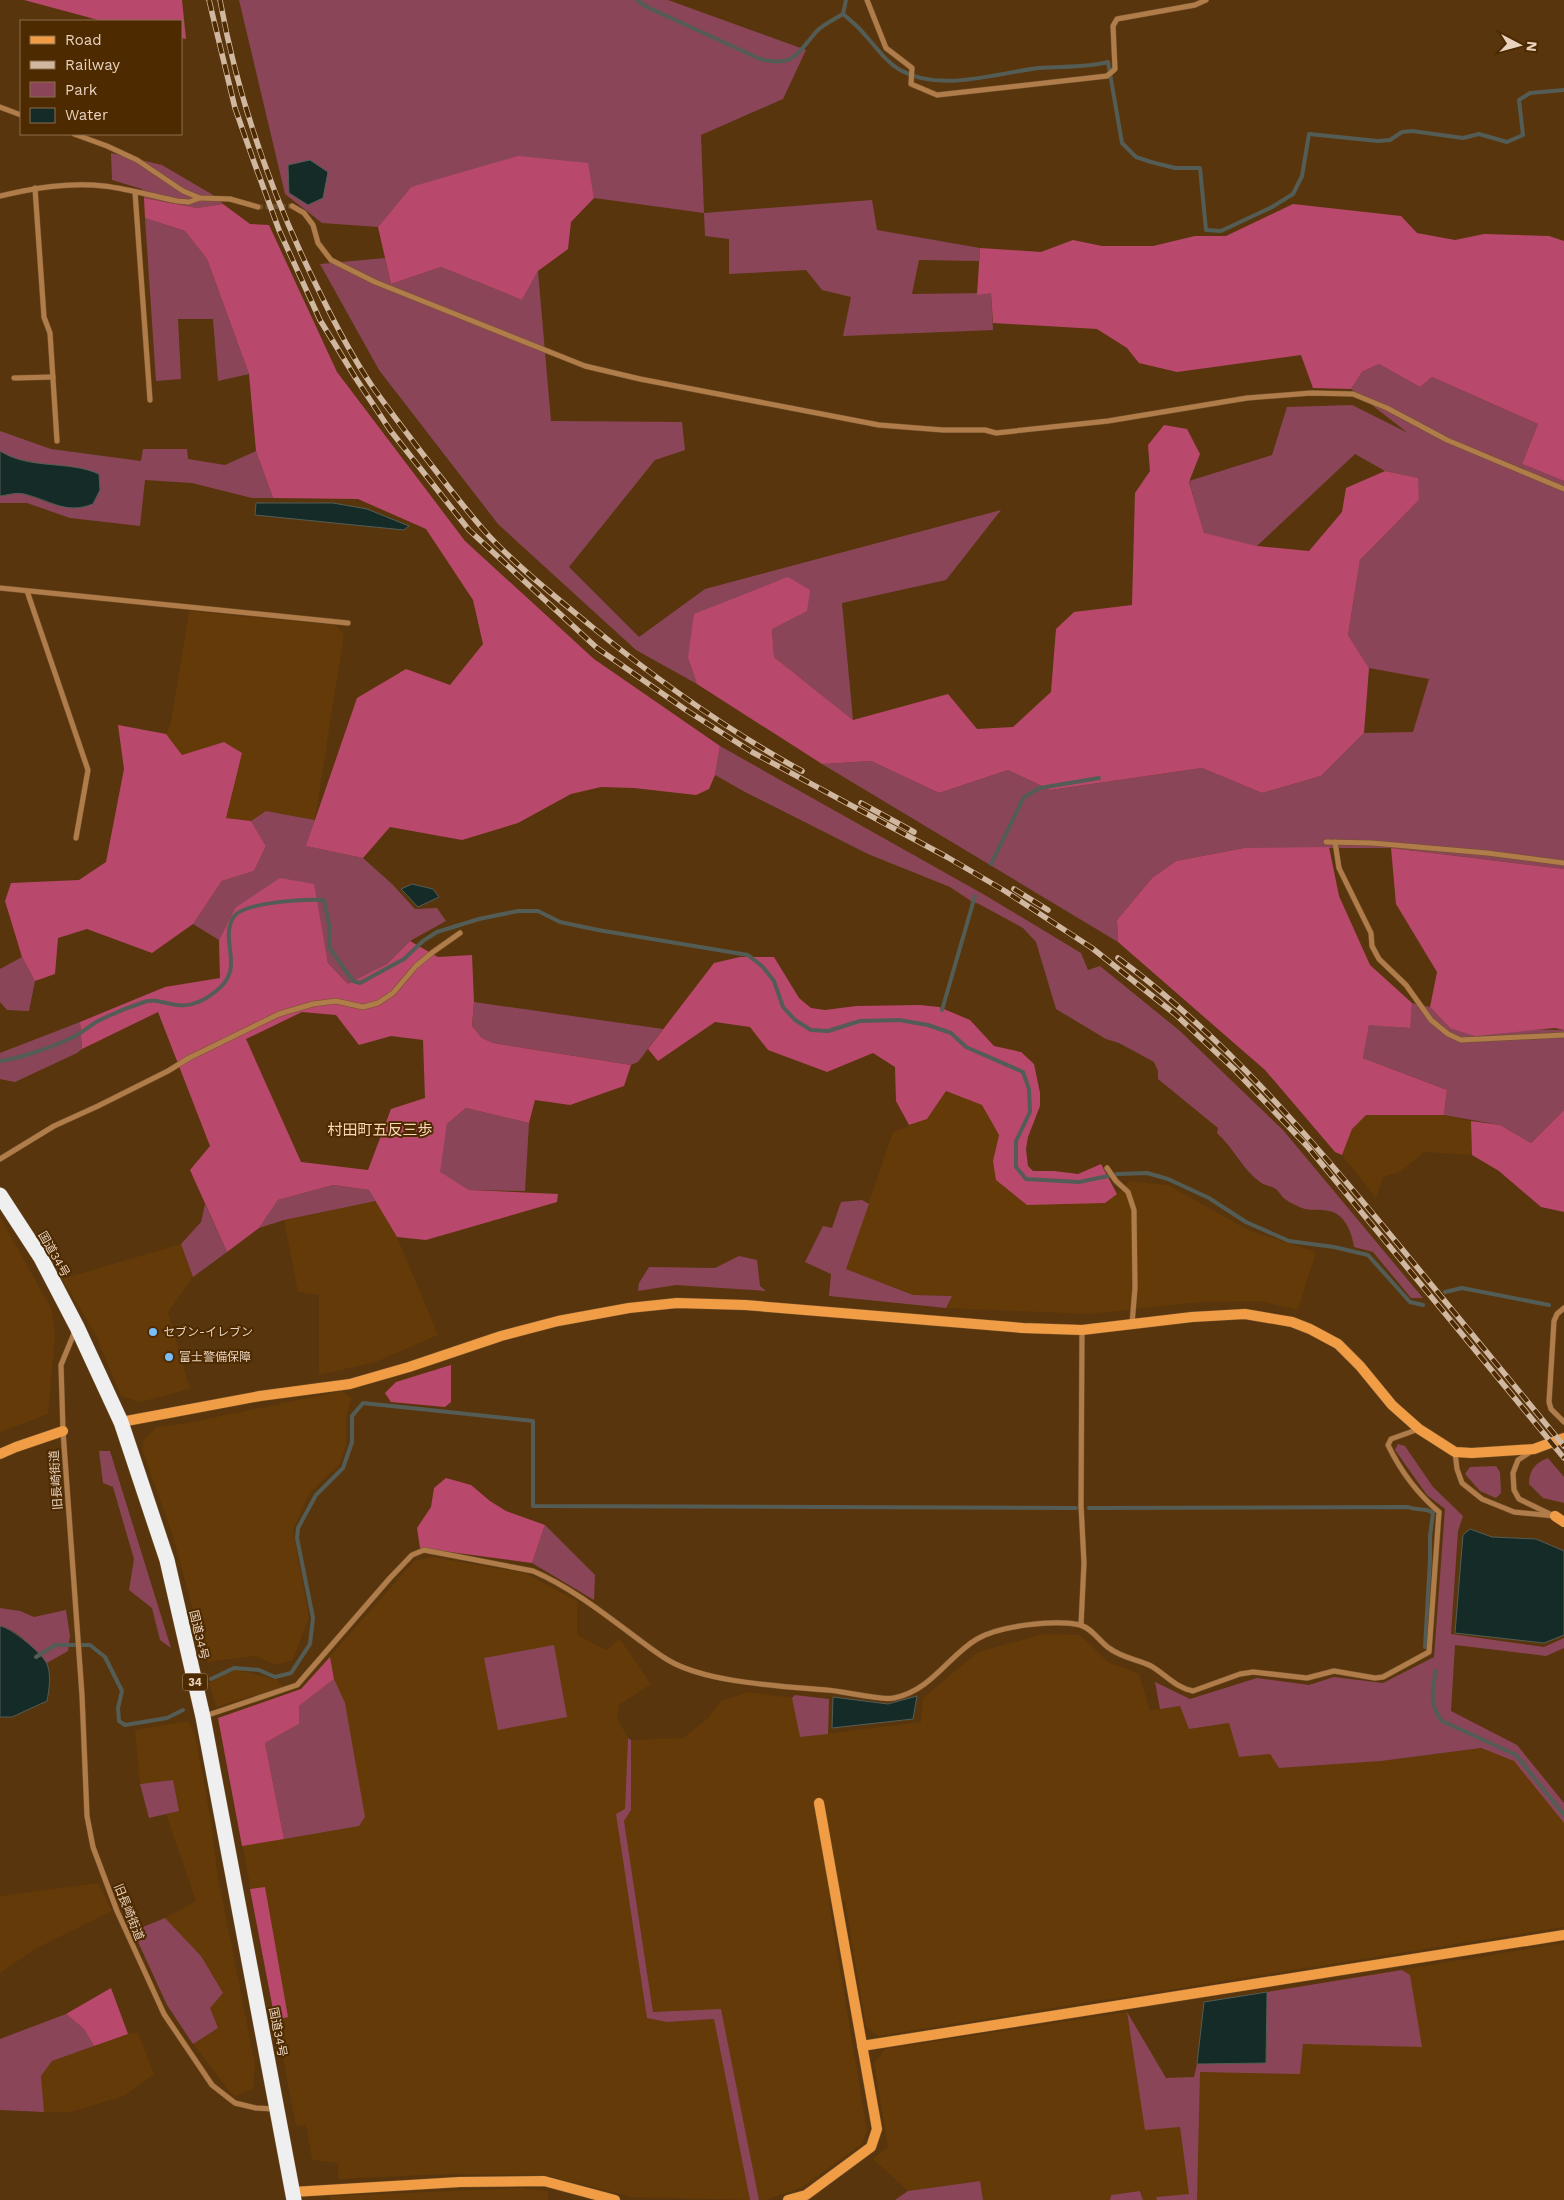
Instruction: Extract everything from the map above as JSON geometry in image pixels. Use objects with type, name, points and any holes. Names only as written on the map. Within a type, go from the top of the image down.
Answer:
[{"type":"highway","name":"国道34号","points":[[0,1195],[40,1258],[77,1327],[121,1422],[167,1560],[203,1717],[294,2196]]},
{"type":"street","points":[[867,0],[886,48],[912,68],[911,84],[937,95],[1107,76],[1115,69],[1113,26],[1118,19],[1195,5],[1206,0]]},
{"type":"street","points":[[0,107],[20,115]]},
{"type":"street","points":[[77,135],[137,160],[182,191],[200,198],[230,199],[258,207]]},
{"type":"street","points":[[0,196],[35,188],[73,184],[104,186],[177,202],[189,202],[200,198]]},
{"type":"street","points":[[35,188],[44,317],[50,332],[57,441]]},
{"type":"street","points":[[135,192],[150,400]]},
{"type":"street","points":[[292,206],[304,213],[313,225],[318,244],[331,260],[374,282],[585,366],[640,379],[879,425],[943,430],[985,430],[996,433],[1108,420],[1247,398],[1311,393],[1353,394],[1387,408],[1447,440],[1564,489]]},
{"type":"street","points":[[14,378],[53,377]]},
{"type":"street","points":[[0,588],[348,623]]},
{"type":"street","points":[[27,590],[88,770],[76,838]]},
{"type":"street","points":[[1326,842],[1372,843],[1487,853],[1564,863]]},
{"type":"street","points":[[1335,842],[1339,868],[1370,933],[1372,946],[1379,959],[1406,985],[1431,1020],[1448,1034],[1461,1040],[1564,1035]]},
{"type":"street","points":[[0,1159],[54,1126],[98,1106],[168,1071],[189,1058],[280,1014],[313,1004],[336,1001],[363,1008],[378,1003],[393,993],[416,966],[460,933]]},
{"type":"street","points":[[1107,1168],[1116,1181],[1128,1192],[1134,1210],[1132,1325]]},
{"type":"street","points":[[121,1422],[260,1396],[350,1384],[409,1368],[501,1336],[558,1321],[638,1307],[677,1303],[746,1305],[1023,1328],[1082,1330],[1192,1317],[1245,1314],[1292,1322],[1338,1344],[1360,1366],[1392,1405],[1419,1429],[1455,1452],[1472,1453],[1534,1449]]},
{"type":"street","points":[[1564,1308],[1557,1314],[1554,1321],[1549,1402],[1551,1409],[1564,1422]]},
{"type":"street","name":"旧長崎街道","points":[[77,1327],[61,1365],[63,1431],[79,1656],[87,1816],[97,1856],[141,1968],[164,2014],[212,2086],[235,2103],[256,2108],[277,2109]]},
{"type":"street","points":[[1082,1330],[1081,1506],[1084,1563],[1082,1625]]},
{"type":"street","points":[[203,1717],[297,1686],[390,1578],[412,1555],[424,1550],[513,1566],[549,1578],[596,1608],[667,1660],[686,1669],[723,1677],[842,1691],[881,1698],[893,1699],[923,1684],[936,1676],[976,1640],[989,1634],[1042,1622],[1082,1625],[1109,1648],[1125,1657],[1152,1667],[1186,1690],[1193,1691],[1240,1674],[1253,1672],[1307,1678],[1329,1671],[1375,1678],[1383,1677],[1411,1660],[1426,1655],[1429,1652],[1440,1512],[1426,1500],[1412,1483],[1388,1445],[1391,1439],[1419,1429]]},
{"type":"street","points":[[0,1454],[63,1431]]},
{"type":"street","points":[[1564,1438],[1534,1449],[1518,1460],[1513,1473],[1514,1490],[1520,1499],[1564,1522]]},
{"type":"street","points":[[1455,1452],[1457,1469],[1462,1483],[1482,1499],[1514,1512],[1554,1516]]},
{"type":"street","points":[[788,2200],[806,2195],[871,2147],[877,2130],[819,1803]]},
{"type":"street","points":[[862,2046],[1564,1935]]},
{"type":"street","points":[[294,2196],[460,2182],[544,2180],[615,2200]]},
{"type":"shaded area","points":[[24,0],[182,0],[186,39],[182,38],[182,20],[98,20]]},
{"type":"shaded area","points":[[518,156],[588,163],[594,198],[571,222],[568,249],[538,271],[522,300],[441,267],[391,284],[378,227],[411,187]]},
{"type":"shaded area","points":[[144,198],[197,208],[223,204],[250,224],[269,225],[337,372],[465,541],[594,659],[720,746],[715,775],[709,789],[696,795],[634,788],[601,787],[571,794],[518,823],[462,840],[390,827],[363,858],[306,846],[357,698],[406,669],[450,685],[483,644],[473,600],[426,529],[358,499],[273,498],[256,451],[249,374],[207,259],[185,231],[145,218]]},
{"type":"shaded area","points":[[1293,204],[1401,216],[1417,233],[1455,240],[1484,234],[1549,236],[1564,241],[1564,481],[1522,464],[1538,424],[1432,377],[1420,387],[1379,364],[1362,372],[1351,389],[1313,388],[1301,355],[1177,372],[1139,363],[1127,348],[1097,329],[993,323],[991,293],[977,295],[980,248],[1041,252],[1073,240],[1102,246],[1153,246],[1195,236],[1226,236]]},
{"type":"shaded area","points":[[1164,425],[1187,429],[1200,454],[1189,482],[1204,533],[1257,546],[1309,551],[1342,512],[1346,488],[1385,471],[1418,478],[1419,500],[1360,560],[1348,635],[1369,668],[1364,733],[1321,776],[1262,793],[1202,768],[1050,790],[1008,770],[939,793],[871,761],[822,764],[697,684],[688,658],[694,614],[788,577],[810,590],[807,611],[772,629],[774,657],[853,720],[948,694],[977,729],[1013,727],[1051,692],[1056,629],[1074,612],[1132,605],[1135,493],[1150,471],[1148,445]]},
{"type":"shaded area","points":[[189,611],[335,625],[344,634],[315,820],[266,811],[251,821],[226,818],[224,742],[182,755],[166,734],[171,722]]},
{"type":"shaded area","points":[[118,725],[166,734],[182,755],[224,742],[242,753],[226,818],[251,821],[266,846],[254,871],[222,881],[193,924],[152,953],[87,929],[58,938],[55,974],[35,981],[22,957],[5,901],[11,883],[79,880],[106,862],[124,769]]},
{"type":"shaded area","points":[[1329,847],[1339,896],[1370,965],[1412,1003],[1410,1028],[1369,1025],[1363,1058],[1447,1090],[1444,1115],[1366,1115],[1352,1129],[1342,1155],[1335,1152],[1265,1070],[1118,942],[1117,920],[1152,878],[1176,861],[1244,848]]},
{"type":"shaded area","points":[[1391,848],[1564,869],[1564,1030],[1555,1028],[1475,1036],[1450,1028],[1430,1007],[1437,972],[1396,904]]},
{"type":"shaded area","points":[[280,878],[314,884],[328,963],[348,984],[387,964],[410,941],[438,957],[472,955],[474,1002],[472,1026],[482,1038],[493,1043],[631,1065],[624,1086],[570,1105],[535,1100],[529,1123],[466,1108],[447,1124],[440,1172],[469,1190],[558,1194],[557,1202],[426,1240],[397,1237],[369,1190],[333,1185],[278,1200],[259,1228],[227,1252],[190,1170],[210,1146],[158,1012],[82,1049],[80,1022],[165,987],[220,978],[219,940],[235,908]],"holes":[[[302,1012],[336,1015],[359,1045],[391,1036],[423,1040],[425,1098],[391,1109],[368,1170],[301,1162],[246,1039]]]},
{"type":"shaded area","points":[[740,957],[774,957],[799,998],[811,1008],[825,1010],[856,1006],[920,1005],[939,1007],[970,1020],[994,1046],[1021,1052],[1034,1064],[1040,1093],[1040,1106],[1028,1137],[1026,1149],[1028,1166],[1033,1171],[1078,1174],[1101,1164],[1117,1194],[1105,1203],[1027,1205],[996,1180],[993,1161],[999,1135],[982,1105],[946,1091],[927,1119],[909,1125],[896,1101],[895,1067],[873,1053],[827,1072],[768,1050],[750,1027],[715,1022],[658,1061],[648,1049],[714,963]]},
{"type":"shaded area","points":[[946,1091],[982,1105],[999,1135],[993,1161],[1117,1194],[1129,1181],[1168,1185],[1248,1230],[1316,1252],[1298,1310],[1259,1301],[1200,1302],[1089,1314],[946,1308],[952,1296],[913,1295],[846,1269],[893,1132],[927,1119]]},
{"type":"shaded area","points":[[1564,1110],[1564,1212],[1541,1207],[1499,1171],[1472,1155],[1471,1121],[1500,1125],[1531,1143]]},
{"type":"shaded area","points":[[1366,1115],[1444,1115],[1471,1121],[1472,1155],[1424,1152],[1400,1172],[1383,1177],[1376,1198],[1342,1155],[1352,1129]]},
{"type":"shaded area","points":[[376,1201],[397,1237],[438,1335],[376,1362],[319,1375],[319,1295],[298,1292],[284,1220]]},
{"type":"shaded area","points":[[0,1217],[52,1310],[55,1336],[48,1414],[0,1432]]},
{"type":"shaded area","points":[[181,1244],[193,1277],[168,1312],[190,1389],[140,1402],[121,1396],[96,1335],[62,1279]]},
{"type":"shaded area","points":[[451,1365],[451,1402],[445,1407],[391,1402],[385,1393],[396,1382]]},
{"type":"shaded area","points":[[342,1391],[352,1398],[346,1417],[346,1446],[339,1465],[309,1494],[293,1530],[309,1617],[293,1660],[276,1665],[255,1656],[207,1662],[172,1533],[142,1449],[144,1439],[157,1427],[187,1423]]},
{"type":"shaded area","points":[[446,1478],[471,1485],[490,1501],[506,1511],[545,1525],[532,1563],[420,1548],[417,1528],[431,1507],[434,1488]]},
{"type":"shaded area","points":[[432,1557],[525,1573],[577,1601],[577,1635],[606,1650],[620,1639],[651,1684],[619,1705],[617,1718],[628,1738],[625,1809],[616,1814],[647,2017],[667,2022],[714,2019],[750,2200],[632,2197],[544,2175],[448,2174],[338,2179],[338,2163],[312,2160],[306,2125],[296,2126],[218,1718],[301,1689],[414,1561]]},
{"type":"shaded area","points":[[1043,1634],[1080,1635],[1108,1662],[1139,1674],[1150,1710],[1180,1706],[1189,1729],[1229,1723],[1239,1757],[1270,1754],[1279,1768],[1381,1761],[1481,1748],[1514,1761],[1564,1823],[1564,1927],[878,2036],[866,2027],[845,1901],[829,1903],[867,2130],[862,2144],[801,2188],[765,2200],[759,2200],[721,2010],[653,2012],[624,1821],[631,1810],[631,1740],[683,1738],[707,1719],[721,1701],[749,1692],[792,1698],[801,1737],[921,1722],[923,1698],[978,1652]]},
{"type":"shaded area","points":[[330,1657],[334,1679],[299,1706],[299,1724],[265,1743],[284,1839],[242,1846],[218,1718],[301,1689]]},
{"type":"shaded area","points":[[234,1669],[277,1680],[283,1687],[216,1707],[209,1683]]},
{"type":"shaded area","points":[[188,1721],[195,1735],[211,1821],[218,1877],[255,2064],[253,2089],[234,2097],[193,2044],[217,2028],[210,2008],[201,1956],[165,1918],[196,1901],[166,1814],[178,1811],[173,1780],[140,1784],[135,1730]]},
{"type":"shaded area","points":[[98,1883],[112,1911],[37,1948],[0,1973],[0,1896]]},
{"type":"shaded area","points":[[265,1887],[288,2017],[275,2020],[250,1889]]},
{"type":"shaded area","points":[[1564,1943],[1564,2200],[1143,2200],[1141,2191],[1111,2195],[1110,2200],[983,2200],[980,2181],[908,2191],[873,2159],[888,2147],[874,2063],[885,2049],[1127,2012],[1166,2078],[1194,2077],[1197,2064],[1266,2063],[1267,1992]]},
{"type":"shaded area","points":[[111,1988],[128,2034],[94,2046],[84,2029],[66,2014]]},
{"type":"shaded area","points":[[138,2033],[154,2074],[124,2096],[70,2112],[44,2112],[41,2076],[52,2061],[128,2034]]},
{"type":"shaded area","points":[[521,2188],[548,2191],[548,2200],[331,2200],[331,2196]]},
{"type":"green space","points":[[239,0],[668,0],[806,50],[783,99],[701,135],[704,213],[594,198],[587,163],[411,187],[378,227],[322,223],[285,194]]},
{"type":"green space","points":[[111,153],[162,165],[213,195],[223,204],[197,208],[144,198],[142,189],[112,180]]},
{"type":"green space","points":[[872,200],[877,230],[980,248],[979,261],[919,260],[912,294],[991,293],[993,330],[843,336],[851,297],[822,290],[806,270],[729,274],[729,239],[705,236],[704,213]]},
{"type":"green space","points":[[145,218],[185,231],[207,259],[249,374],[218,381],[213,319],[178,319],[181,379],[156,381]]},
{"type":"green space","points":[[385,258],[391,284],[441,267],[522,300],[538,271],[551,421],[682,422],[685,450],[655,460],[569,567],[639,637],[705,589],[1001,510],[946,580],[842,603],[853,720],[774,657],[772,629],[688,658],[697,684],[636,650],[498,524],[379,370],[320,264]]},
{"type":"green space","points":[[1379,364],[1420,387],[1432,377],[1538,424],[1522,464],[1564,481],[1564,869],[1391,848],[1244,848],[1176,861],[1152,878],[1117,920],[1118,942],[822,764],[871,761],[939,793],[1008,770],[1050,790],[1202,768],[1262,793],[1321,776],[1364,733],[1413,732],[1429,679],[1369,668],[1348,635],[1360,560],[1419,500],[1417,478],[1385,471],[1355,454],[1257,546],[1204,534],[1189,481],[1272,455],[1287,407],[1352,405],[1408,433],[1351,389],[1362,372]]},
{"type":"green space","points":[[0,431],[51,449],[141,461],[143,449],[187,449],[188,459],[225,465],[256,451],[273,498],[252,498],[192,483],[145,480],[140,526],[70,518],[27,503],[0,503],[0,496],[22,493],[52,504],[44,465],[10,457],[0,451]]},
{"type":"green space","points":[[720,746],[983,894],[1081,953],[1088,970],[1100,966],[1180,1031],[1283,1130],[1423,1298],[1411,1298],[1373,1252],[1354,1247],[1347,1225],[1335,1213],[1302,1208],[1254,1177],[1217,1133],[1218,1128],[1158,1079],[1158,1071],[1154,1062],[1119,1043],[1106,1039],[1056,1009],[1036,942],[1023,928],[971,901],[950,887],[868,854],[715,775]]},
{"type":"green space","points":[[266,811],[315,820],[307,846],[363,858],[392,884],[415,909],[437,908],[446,921],[410,941],[387,964],[349,985],[328,963],[313,884],[235,908],[219,940],[193,924],[222,881],[254,871],[266,846],[251,821]]},
{"type":"green space","points":[[22,957],[35,981],[29,1011],[7,1010],[0,1002],[0,969]]},
{"type":"green space","points":[[474,1002],[663,1029],[638,1062],[631,1065],[493,1043],[482,1038],[472,1026]]},
{"type":"green space","points":[[1412,1003],[1430,1007],[1450,1028],[1564,1030],[1564,1110],[1531,1143],[1500,1125],[1444,1115],[1447,1090],[1363,1058],[1369,1024],[1409,1028]]},
{"type":"green space","points":[[80,1022],[82,1049],[77,1053],[15,1082],[0,1079],[0,1053]]},
{"type":"green space","points":[[466,1108],[529,1123],[525,1191],[469,1190],[439,1172],[447,1124]]},
{"type":"green space","points":[[333,1185],[369,1190],[376,1201],[284,1220],[259,1228],[278,1200]]},
{"type":"green space","points":[[862,1200],[869,1204],[846,1269],[913,1295],[952,1296],[946,1308],[829,1296],[831,1274],[805,1262],[823,1226],[832,1228],[841,1202]]},
{"type":"green space","points":[[205,1204],[227,1252],[193,1277],[181,1244],[201,1222]]},
{"type":"green space","points":[[739,1256],[757,1260],[760,1286],[766,1291],[676,1285],[638,1291],[639,1283],[649,1267],[715,1268]]},
{"type":"green space","points":[[1398,1444],[1405,1446],[1433,1487],[1463,1516],[1458,1531],[1451,1634],[1544,1647],[1564,1638],[1564,1648],[1546,1656],[1455,1645],[1451,1711],[1517,1745],[1564,1803],[1564,1823],[1514,1761],[1481,1748],[1381,1761],[1279,1768],[1270,1754],[1239,1757],[1229,1723],[1189,1729],[1180,1706],[1160,1709],[1155,1682],[1190,1699],[1257,1678],[1309,1685],[1334,1677],[1383,1683],[1434,1657],[1445,1509],[1427,1495],[1395,1450]]},
{"type":"green space","points":[[99,1451],[110,1451],[171,1648],[160,1640],[152,1608],[129,1590],[134,1559],[113,1487],[103,1483]]},
{"type":"green space","points":[[1548,1458],[1564,1477],[1564,1503],[1543,1498],[1529,1484],[1530,1475],[1534,1468]]},
{"type":"green space","points":[[1496,1466],[1500,1472],[1501,1493],[1496,1498],[1480,1491],[1465,1474],[1470,1467]]},
{"type":"green space","points":[[545,1525],[595,1575],[594,1600],[532,1563]]},
{"type":"green space","points":[[0,1608],[20,1611],[34,1617],[66,1610],[70,1636],[68,1651],[47,1663],[13,1631],[0,1626]]},
{"type":"green space","points":[[554,1645],[567,1717],[498,1730],[484,1658]]},
{"type":"green space","points":[[334,1679],[345,1703],[365,1817],[359,1826],[284,1839],[265,1743],[299,1724],[299,1706]]},
{"type":"green space","points":[[795,1695],[829,1699],[828,1734],[800,1737],[792,1698]]},
{"type":"green space","points":[[628,1738],[631,1740],[631,1810],[624,1821],[653,2012],[721,2009],[759,2200],[750,2200],[714,2019],[667,2022],[647,2018],[616,1814],[625,1809]]},
{"type":"green space","points":[[173,1780],[179,1811],[149,1818],[140,1784]]},
{"type":"green space","points":[[165,1918],[201,1956],[223,1993],[210,2008],[218,2028],[193,2044],[167,2005],[133,1931]]},
{"type":"green space","points":[[1402,1970],[1410,1975],[1422,2047],[1303,2044],[1300,2074],[1200,2072],[1197,2200],[1157,2200],[1156,2197],[1189,2194],[1180,2127],[1145,2130],[1127,2012],[1166,2078],[1194,2077],[1197,2064],[1266,2063],[1267,1992]]},
{"type":"green space","points":[[66,2014],[84,2029],[94,2046],[52,2061],[41,2076],[44,2112],[0,2110],[0,2039]]},
{"type":"green space","points":[[980,2181],[983,2200],[895,2200],[908,2191]]},
{"type":"green space","points":[[1140,2191],[1143,2200],[1110,2200],[1111,2195]]},
{"type":"water","points":[[310,160],[328,172],[323,198],[308,205],[289,193],[288,165]]},
{"type":"water","points":[[0,451],[24,461],[75,467],[99,474],[100,490],[93,504],[74,508],[21,493],[0,496]]},
{"type":"water","points":[[256,503],[333,503],[367,509],[409,526],[404,530],[255,515]]},
{"type":"water","points":[[412,884],[433,889],[439,897],[418,907],[401,889]]},
{"type":"water","points":[[1470,1529],[1492,1537],[1536,1539],[1564,1551],[1564,1635],[1544,1643],[1455,1633],[1463,1535]]},
{"type":"water","points":[[0,1626],[11,1631],[32,1647],[46,1662],[49,1671],[50,1681],[47,1701],[12,1717],[0,1717]]},
{"type":"water","points":[[917,1696],[913,1719],[832,1728],[833,1697],[888,1704]]},
{"type":"water","points":[[1267,1992],[1266,2063],[1197,2064],[1204,2002]]},
{"type":"waterway","points":[[637,0],[647,7],[760,59],[781,62],[794,57],[820,28],[843,14]]},
{"type":"waterway","points":[[843,14],[846,0]]},
{"type":"waterway","points":[[843,14],[860,29],[890,63],[916,77],[933,80],[969,80],[1039,68],[1083,66],[1108,62],[1122,143],[1136,157],[1151,162],[1175,168],[1200,168],[1206,230],[1221,231],[1272,207],[1293,194],[1302,176],[1309,134],[1378,141],[1390,140],[1402,132],[1412,131],[1463,138],[1479,134],[1507,142],[1523,135],[1519,100],[1530,93],[1564,90]]},
{"type":"waterway","points":[[991,864],[1024,797],[1040,788],[1099,778]]},
{"type":"waterway","points":[[942,1010],[975,896]]},
{"type":"waterway","points":[[0,1061],[25,1055],[62,1042],[98,1021],[144,1002],[157,1001],[182,1005],[193,1004],[207,998],[224,983],[229,974],[231,965],[230,927],[233,918],[248,908],[303,900],[324,900],[329,925],[329,947],[353,981],[360,983],[404,959],[423,941],[437,932],[479,919],[518,911],[538,911],[560,922],[598,930],[748,955],[763,967],[774,981],[783,1007],[795,1020],[811,1030],[828,1031],[860,1021],[899,1020],[928,1025],[951,1033],[966,1047],[1023,1072],[1029,1089],[1030,1112],[1016,1141],[1016,1167],[1026,1179],[1079,1182],[1118,1174],[1147,1173],[1168,1179],[1209,1198],[1246,1222],[1289,1241],[1334,1247],[1368,1255],[1410,1302],[1423,1305]]},
{"type":"waterway","points":[[1445,1292],[1462,1288],[1549,1305]]},
{"type":"waterway","points":[[211,1679],[234,1668],[259,1670],[275,1677],[291,1673],[310,1644],[313,1618],[297,1538],[298,1528],[316,1495],[343,1468],[352,1442],[352,1416],[363,1403],[533,1421],[533,1506],[1076,1508]]},
{"type":"waterway","points":[[1089,1508],[1408,1507],[1430,1511],[1433,1513],[1430,1536],[1425,1647]]},
{"type":"waterway","points":[[36,1657],[55,1645],[90,1645],[105,1657],[122,1691],[118,1708],[119,1721],[125,1725],[167,1718],[183,1710]]},
{"type":"waterway","points":[[1436,1671],[1433,1703],[1442,1721],[1516,1755],[1564,1815]]},
{"type":"tunnel","points":[[258,207],[292,206]]},
{"type":"railway","points":[[209,0],[235,108],[279,230],[320,320],[390,430],[469,530],[597,648],[686,710],[752,752],[947,857],[1005,891],[1092,948],[1175,1014],[1235,1070],[1307,1146],[1564,1458]]},
{"type":"railway","points":[[220,0],[247,111],[286,220],[343,338],[372,386],[402,426],[453,493],[482,528],[513,560],[616,646],[667,685],[747,739],[802,771]]},
{"type":"railway","points":[[861,803],[914,832]]},
{"type":"railway","points":[[1014,889],[1048,910]]},
{"type":"railway","points":[[1118,958],[1158,989],[1232,1056],[1301,1129],[1564,1446]]},
{"type":"place","name":"セブン-イレブン","points":[[153,1332]]},
{"type":"place","name":"富士警備保障","points":[[169,1357]]},
{"type":"district","name":"村田町五反三歩","points":[[380,1130]]}]
